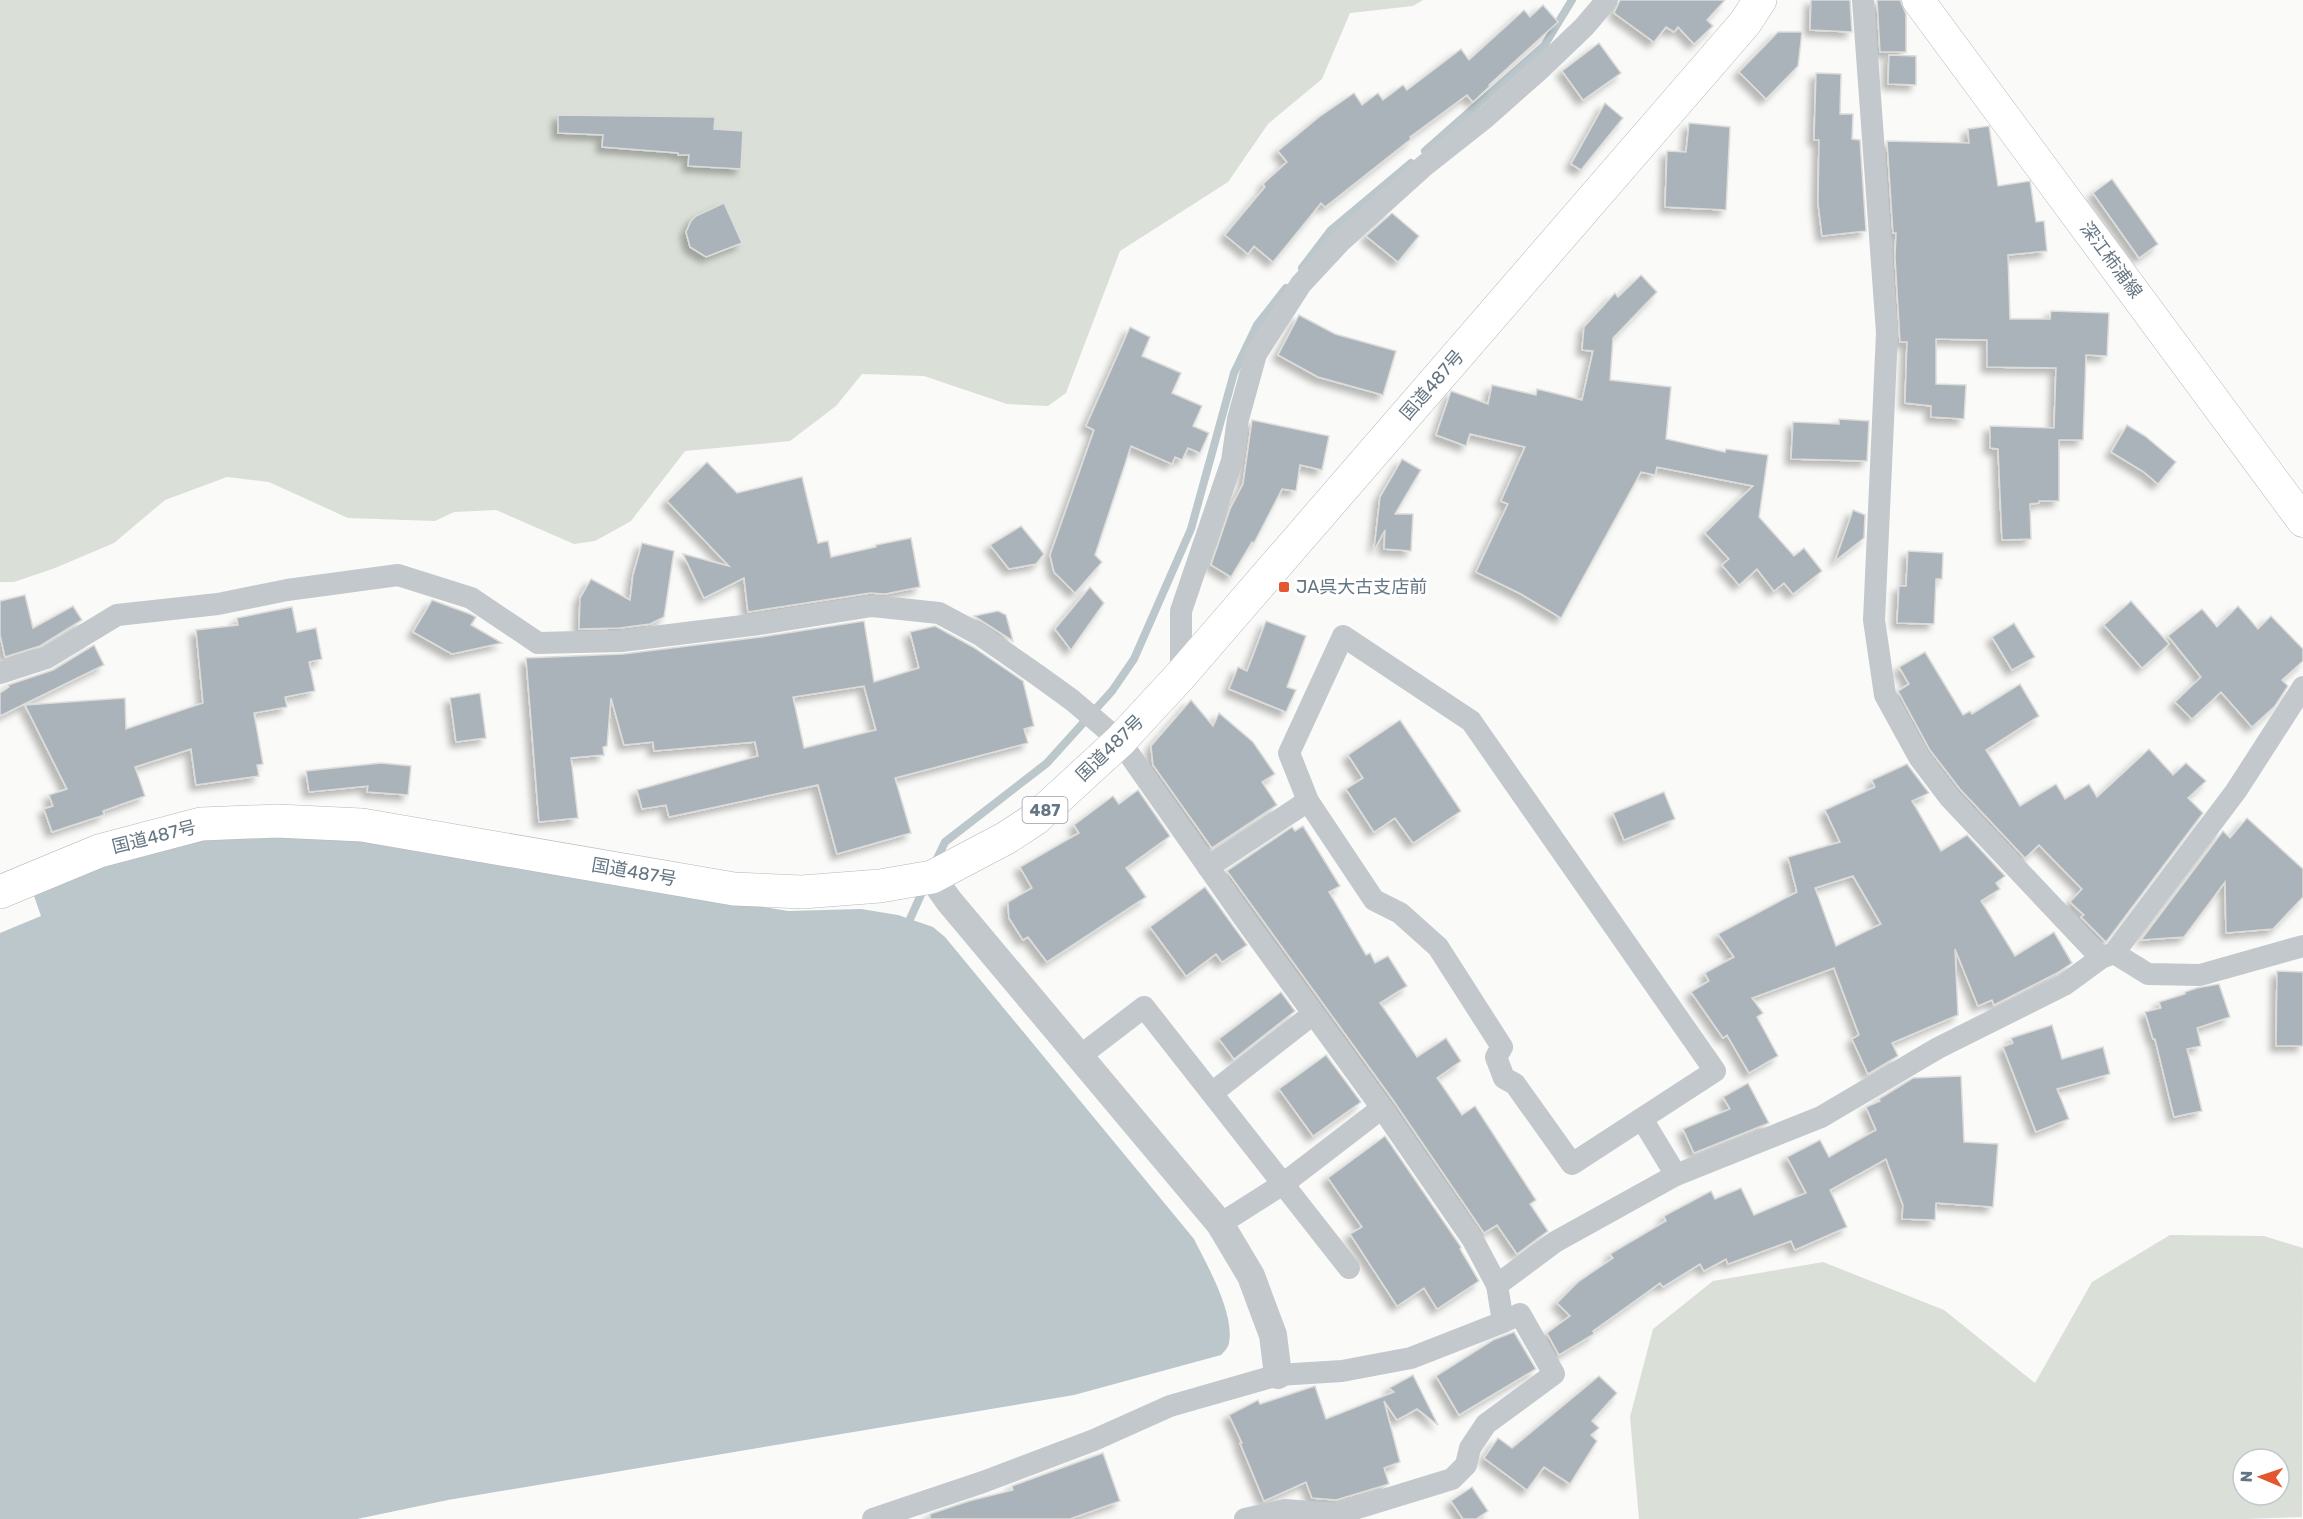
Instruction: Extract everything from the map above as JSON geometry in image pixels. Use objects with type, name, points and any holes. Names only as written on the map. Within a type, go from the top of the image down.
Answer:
[{"type":"highway","name":"国道487号","points":[[0,892],[99,851],[201,825],[277,821],[362,825],[734,889],[802,892],[880,886],[932,877],[1006,838],[1035,819],[1120,741],[1181,675],[1745,23],[1760,0]]},
{"type":"main road","name":"深江柿浦線","points":[[1918,0],[2303,521]]},
{"type":"street","points":[[1181,675],[1181,611],[1232,461],[1238,419],[1256,354],[1301,284],[1341,241],[1424,166],[1486,117],[1538,71],[1584,27],[1607,0]]},
{"type":"street","points":[[1863,0],[1887,333],[1874,620],[1885,696],[1919,757],[1950,798],[2107,956],[2148,974],[2200,975],[2303,946]]},
{"type":"street","points":[[0,673],[46,658],[117,615],[218,604],[287,590],[398,575],[471,598],[538,644],[621,641],[759,624],[872,606],[939,613],[980,635],[1036,674],[1072,700],[1120,741],[1312,1014],[1382,1108],[1473,1240],[1497,1286],[1503,1322]]},
{"type":"street","points":[[1343,636],[1471,721],[1715,1071],[1572,1164],[1515,1084],[1504,1078],[1496,1057],[1502,1047],[1438,947],[1400,913],[1374,900],[1308,801],[1289,753],[1343,636]]},
{"type":"street","points":[[1497,1286],[1555,1242],[1676,1174],[1821,1117],[1938,1048],[2064,985],[2107,956],[2236,791],[2303,687]]},
{"type":"street","points":[[1208,867],[1308,801]]},
{"type":"street","points":[[932,877],[1220,1224],[1251,1276],[1273,1335],[1278,1375]]},
{"type":"street","points":[[1080,1056],[1144,1007],[1349,1268]]},
{"type":"street","points":[[1212,1093],[1312,1014]]},
{"type":"street","points":[[1220,1224],[1283,1184],[1382,1108]]},
{"type":"street","points":[[1642,1119],[1676,1174]]},
{"type":"street","points":[[873,1519],[984,1482],[1094,1440],[1170,1406],[1278,1375],[1342,1371],[1411,1358],[1520,1314],[1554,1374],[1486,1424],[1470,1448],[1466,1465],[1452,1479],[1338,1514],[1285,1510],[1245,1519]]},
{"type":"shaded area","points":[[0,0],[1423,0],[1413,6],[1350,13],[1322,79],[1268,124],[1228,182],[1120,251],[1066,393],[1048,406],[1007,404],[924,376],[862,374],[836,406],[790,441],[685,451],[631,521],[595,541],[574,544],[496,510],[454,512],[435,521],[348,518],[269,482],[227,477],[165,500],[114,543],[55,568],[14,582],[0,582]]},
{"type":"shaded area","points":[[260,835],[356,840],[788,911],[861,909],[898,915],[933,927],[945,937],[1194,1239],[1224,1304],[1230,1331],[1228,1347],[1221,1355],[1074,1395],[448,1500],[357,1519],[0,1519],[0,933],[41,916],[33,893],[97,865],[177,843]]},
{"type":"shaded area","points":[[2170,1235],[2264,1236],[2303,1248],[2302,1517],[2244,1519],[1639,1519],[1630,1417],[1653,1329],[1713,1281],[1823,1262],[1944,1310],[2035,1383],[2092,1282]]},
{"type":"building","points":[[1620,0],[1725,0],[1707,20],[1713,26],[1694,44],[1678,27],[1674,32],[1666,27],[1654,42],[1614,13]]},
{"type":"building","points":[[1811,0],[1850,0],[1852,32],[1810,30]]},
{"type":"building","points":[[1877,0],[1900,0],[1906,14],[1906,52],[1880,52]]},
{"type":"building","points":[[1543,5],[1558,22],[1473,102],[1467,95],[1410,137],[1411,139],[1325,207],[1321,203],[1273,262],[1254,246],[1248,254],[1225,235],[1265,187],[1263,184],[1287,162],[1278,151],[1319,117],[1354,93],[1362,105],[1378,93],[1383,100],[1403,85],[1407,90],[1461,49],[1469,60],[1524,10],[1530,17]]},
{"type":"building","points":[[1778,32],[1802,32],[1798,66],[1766,99],[1739,72]]},
{"type":"building","points":[[1599,43],[1621,73],[1583,100],[1562,71]]},
{"type":"building","points":[[1889,55],[1916,56],[1916,85],[1888,84]]},
{"type":"building","points":[[1816,73],[1841,74],[1840,114],[1853,114],[1852,139],[1860,140],[1866,231],[1822,236],[1818,203],[1819,140],[1814,140]]},
{"type":"building","points":[[1605,103],[1623,118],[1581,170],[1571,164]]},
{"type":"building","points":[[558,115],[715,117],[714,129],[743,131],[741,169],[688,166],[689,155],[678,155],[678,153],[602,147],[603,135],[558,133]]},
{"type":"building","points":[[1689,123],[1730,127],[1726,210],[1665,207],[1667,151],[1686,152]]},
{"type":"building","points":[[1989,126],[1998,186],[2030,181],[2036,222],[2044,221],[2047,251],[2008,255],[2010,319],[2050,319],[2051,311],[2109,313],[2107,356],[2086,355],[2083,440],[2059,440],[2059,501],[2039,501],[2039,503],[2030,504],[2031,539],[2002,540],[1998,449],[1990,448],[1990,426],[2054,428],[2056,368],[1987,367],[1987,340],[1936,339],[1936,384],[1966,385],[1964,419],[1931,417],[1931,406],[1905,403],[1907,342],[1900,342],[1895,257],[1896,233],[1893,233],[1887,141],[1969,143],[1968,129]]},
{"type":"building","points":[[2112,179],[2158,244],[2139,258],[2093,193]]},
{"type":"building","points":[[724,203],[742,243],[706,257],[690,247],[686,232],[696,216]]},
{"type":"building","points":[[1392,213],[1419,236],[1398,262],[1366,236]]},
{"type":"building","points":[[1641,275],[1657,292],[1613,338],[1610,380],[1671,387],[1666,439],[1725,452],[1726,449],[1768,455],[1759,517],[1794,556],[1804,548],[1822,571],[1793,594],[1784,583],[1774,591],[1757,569],[1739,585],[1722,565],[1729,559],[1705,533],[1753,486],[1657,467],[1655,475],[1641,472],[1561,618],[1521,594],[1476,572],[1508,504],[1501,501],[1525,447],[1470,434],[1466,446],[1436,435],[1451,391],[1488,404],[1492,385],[1536,395],[1537,389],[1582,400],[1593,351],[1582,350],[1584,327],[1615,293],[1618,297]]},
{"type":"building","points":[[1299,315],[1335,334],[1396,351],[1383,395],[1318,377],[1278,355]]},
{"type":"building","points":[[1130,327],[1150,337],[1142,356],[1181,373],[1172,393],[1202,406],[1193,426],[1209,433],[1200,453],[1188,448],[1182,460],[1175,457],[1172,464],[1131,446],[1095,555],[1102,562],[1075,593],[1054,572],[1050,555],[1094,430],[1086,426]]},
{"type":"building","points":[[1839,419],[1869,421],[1867,461],[1791,459],[1793,422],[1839,424]]},
{"type":"building","points":[[1252,420],[1329,436],[1322,470],[1300,465],[1296,491],[1282,489],[1254,543],[1252,542],[1231,577],[1211,565],[1230,509],[1243,484]]},
{"type":"building","points":[[2127,425],[2145,436],[2176,462],[2158,484],[2144,472],[2111,452]]},
{"type":"building","points":[[1402,459],[1421,470],[1395,514],[1413,514],[1411,551],[1384,549],[1385,530],[1374,550],[1380,497]]},
{"type":"building","points":[[707,462],[737,493],[802,477],[818,543],[828,541],[831,557],[911,538],[920,587],[885,594],[870,593],[748,612],[744,578],[704,598],[683,554],[729,566],[667,501]]},
{"type":"building","points":[[1853,510],[1865,515],[1864,538],[1835,561]]},
{"type":"building","points":[[1021,526],[1044,554],[1036,564],[1009,569],[990,545]]},
{"type":"building","points":[[642,543],[674,551],[664,617],[650,624],[620,628],[579,629],[580,598],[591,579],[630,600],[633,575]]},
{"type":"building","points":[[1908,551],[1943,553],[1942,579],[1936,579],[1934,624],[1897,623],[1899,586],[1906,586]]},
{"type":"building","points":[[1090,587],[1104,603],[1071,650],[1055,629]]},
{"type":"building","points":[[25,595],[33,628],[73,606],[82,620],[40,646],[5,657],[0,635],[0,601]]},
{"type":"building","points":[[432,600],[476,617],[471,625],[502,643],[452,654],[413,632]]},
{"type":"building","points":[[2131,601],[2169,644],[2142,668],[2104,625]]},
{"type":"building","points":[[2238,606],[2258,629],[2271,616],[2303,649],[2303,661],[2282,680],[2288,686],[2275,706],[2252,727],[2221,692],[2192,719],[2175,702],[2201,677],[2168,636],[2202,609],[2217,627]]},
{"type":"building","points":[[292,607],[297,632],[316,628],[322,659],[309,662],[315,691],[285,697],[287,707],[254,713],[263,764],[257,765],[259,776],[196,785],[191,749],[135,767],[145,796],[103,811],[104,815],[52,832],[44,809],[53,806],[49,795],[67,789],[25,705],[125,698],[126,729],[203,703],[196,630],[238,625],[237,618]]},
{"type":"building","points":[[998,611],[1006,615],[1013,641],[974,616]]},
{"type":"building","points":[[864,621],[874,682],[919,668],[910,632],[935,626],[973,647],[1023,681],[1034,726],[1024,729],[1028,743],[895,778],[911,833],[837,854],[818,785],[669,817],[666,805],[642,809],[637,790],[758,756],[755,742],[654,751],[653,742],[624,745],[611,698],[607,746],[603,747],[604,755],[571,758],[578,818],[539,822],[526,658],[623,654],[761,637]],"holes":[[[864,686],[876,730],[804,748],[793,697]]]},
{"type":"building","points":[[1266,621],[1306,636],[1287,687],[1296,690],[1286,712],[1229,689],[1238,667],[1247,671]]},
{"type":"building","points":[[2014,623],[2035,657],[2012,670],[1992,637]]},
{"type":"building","points":[[94,645],[104,665],[0,716],[0,693],[9,687],[8,685],[53,670]]},
{"type":"building","points":[[1925,652],[1963,715],[1970,711],[1972,714],[2020,684],[2039,716],[1986,750],[2020,806],[2056,784],[2065,799],[2089,784],[2097,797],[2149,749],[2173,775],[2186,763],[2206,781],[2188,798],[2203,813],[2106,942],[2081,917],[2084,915],[2070,902],[2082,889],[2039,845],[2025,858],[1960,789],[1930,750],[1898,691],[1909,684],[1899,667]]},
{"type":"building","points":[[480,693],[486,738],[456,742],[450,698]]},
{"type":"building","points":[[1191,700],[1213,726],[1219,713],[1253,742],[1275,774],[1262,782],[1277,805],[1212,848],[1153,765],[1151,746]]},
{"type":"building","points":[[1400,720],[1461,811],[1413,843],[1395,818],[1374,832],[1346,789],[1363,778],[1348,755]]},
{"type":"building","points":[[381,763],[411,766],[408,795],[367,792],[368,786],[309,792],[306,771]]},
{"type":"building","points":[[1907,764],[1929,793],[1912,801],[1941,851],[1967,835],[2005,876],[1996,883],[2000,889],[1981,901],[2015,956],[2054,932],[2072,963],[1994,1005],[1992,1000],[1978,1006],[1955,949],[1958,1015],[1892,1043],[1898,1056],[1868,1074],[1852,1039],[1859,1035],[1834,968],[1752,998],[1763,1013],[1757,1017],[1778,1056],[1749,1073],[1727,1035],[1723,1038],[1691,992],[1709,981],[1705,973],[1734,957],[1718,934],[1797,892],[1788,857],[1840,842],[1825,810],[1875,787],[1872,780]],"holes":[[[1853,876],[1881,924],[1836,946],[1815,888]]]},
{"type":"building","points":[[1138,790],[1170,836],[1126,868],[1146,897],[1047,962],[1028,937],[1023,940],[1009,918],[1008,902],[1032,888],[1020,867],[1079,833],[1074,825],[1113,796],[1119,804]]},
{"type":"building","points":[[1664,792],[1675,819],[1624,840],[1613,813]]},
{"type":"building","points":[[2247,818],[2303,869],[2303,897],[2273,929],[2226,933],[2225,882],[2184,937],[2141,940],[2223,831],[2230,838]]},
{"type":"building","points":[[1303,826],[1340,886],[1329,892],[1366,955],[1370,953],[1375,963],[1388,956],[1407,986],[1380,1003],[1417,1057],[1446,1038],[1461,1061],[1437,1078],[1462,1115],[1475,1106],[1536,1200],[1530,1204],[1548,1231],[1517,1254],[1497,1225],[1484,1233],[1393,1100],[1227,871],[1292,827],[1295,831]]},
{"type":"building","points":[[1205,887],[1247,945],[1222,962],[1216,954],[1186,976],[1150,927]]},
{"type":"building","points":[[2277,971],[2303,972],[2303,1046],[2276,1046]]},
{"type":"building","points":[[2219,984],[2230,1017],[2197,1028],[2201,1046],[2187,1049],[2202,1111],[2174,1117],[2155,1039],[2153,1039],[2145,1012],[2161,1008],[2159,1002],[2185,994],[2185,992]]},
{"type":"building","points":[[1281,992],[1295,1011],[1234,1059],[1219,1039]]},
{"type":"building","points":[[2052,1025],[2062,1059],[2103,1047],[2110,1074],[2057,1089],[2069,1119],[2036,1132],[2003,1047],[2013,1043],[2011,1038]]},
{"type":"building","points":[[1326,1055],[1361,1102],[1313,1136],[1279,1089]]},
{"type":"building","points":[[1961,1076],[1964,1142],[1998,1144],[1993,1207],[1936,1203],[1935,1220],[1902,1219],[1903,1205],[1886,1159],[1830,1190],[1847,1227],[1795,1250],[1791,1241],[1728,1264],[1726,1259],[1704,1271],[1700,1264],[1663,1287],[1660,1283],[1593,1331],[1594,1334],[1559,1355],[1547,1333],[1570,1316],[1557,1303],[1578,1282],[1613,1258],[1610,1254],[1666,1221],[1664,1216],[1711,1191],[1715,1199],[1741,1188],[1754,1215],[1806,1193],[1787,1157],[1820,1140],[1829,1157],[1876,1130],[1866,1107],[1880,1101],[1879,1099],[1913,1078]]},
{"type":"building","points":[[1748,1083],[1769,1123],[1694,1153],[1683,1129],[1730,1109],[1723,1097]]},
{"type":"building","points":[[1385,1136],[1461,1247],[1460,1249],[1479,1281],[1437,1309],[1424,1288],[1397,1306],[1350,1234],[1362,1227],[1328,1178]]},
{"type":"building","points":[[1514,1332],[1536,1369],[1459,1415],[1436,1376],[1493,1340]]},
{"type":"building","points":[[1413,1375],[1438,1425],[1417,1409],[1397,1420],[1384,1401],[1400,1462],[1384,1468],[1389,1484],[1336,1500],[1312,1498],[1306,1482],[1264,1501],[1229,1415],[1258,1400],[1260,1404],[1315,1386],[1326,1419],[1394,1392],[1389,1388]]},
{"type":"building","points":[[1599,1376],[1617,1393],[1592,1421],[1599,1428],[1591,1435],[1597,1441],[1570,1484],[1544,1467],[1527,1490],[1484,1458],[1498,1438],[1512,1448]]},
{"type":"building","points":[[1103,1453],[1120,1501],[1070,1519],[930,1519],[930,1514],[1013,1490],[1012,1486]]},
{"type":"building","points":[[1472,1487],[1488,1511],[1476,1519],[1463,1519],[1451,1501]]},
{"type":"waterway","points":[[1425,151],[1544,46],[1572,0]]},
{"type":"waterway","points":[[1302,268],[1331,230],[1411,163]]},
{"type":"waterway","points":[[934,865],[945,842],[1047,763],[1112,691],[1134,659],[1191,529],[1234,373],[1257,325],[1286,288]]},
{"type":"waterway","points":[[906,928],[924,888]]},
{"type":"place","name":"JA呉大古支店前","points":[[1284,587]]}]
